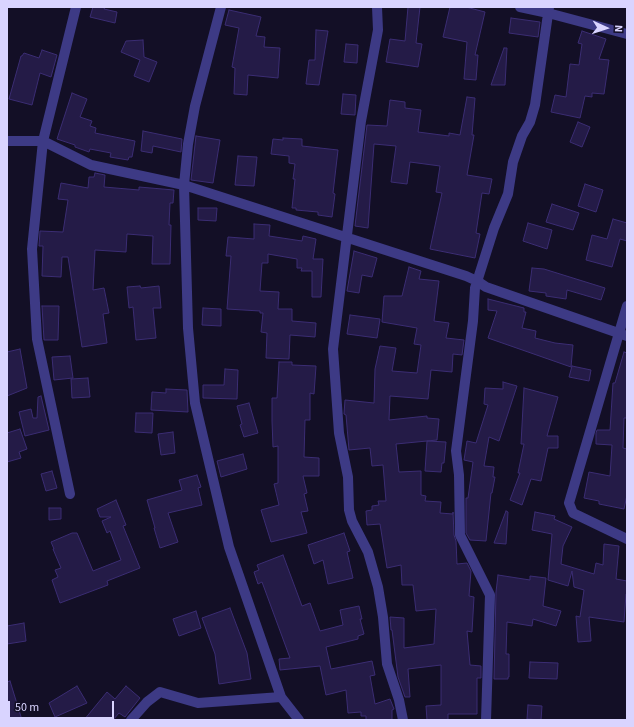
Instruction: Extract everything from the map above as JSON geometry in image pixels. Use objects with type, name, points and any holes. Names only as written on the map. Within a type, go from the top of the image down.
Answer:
[{"type":"street","points":[[70,494],[38,339],[32,249],[43,141],[76,7]]},
{"type":"street","points":[[221,7],[195,106],[188,144],[184,185],[188,328],[195,403],[229,547],[281,697],[299,720]]},
{"type":"street","points":[[377,7],[378,30],[362,121],[333,349],[339,433],[348,477],[349,510],[352,521],[368,552],[378,587],[383,617],[387,664],[399,700],[403,720]]},
{"type":"street","points":[[520,7],[549,10],[627,34]]},
{"type":"street","points":[[486,720],[490,595],[460,535],[459,475],[456,451],[473,321],[475,288],[494,228],[508,194],[515,155],[522,136],[530,122],[535,106],[549,10]]},
{"type":"street","points":[[7,141],[43,141],[91,165],[184,185],[347,237],[477,281],[486,287],[623,335]]},
{"type":"street","points":[[627,306],[623,335],[569,503],[573,513],[627,540]]},
{"type":"street","points":[[131,720],[147,702],[160,692],[198,703],[281,697]]},
{"type":"building","points":[[93,7],[105,7],[104,9],[117,12],[115,23],[90,17]]},
{"type":"building","points":[[408,7],[420,7],[416,43],[422,44],[418,67],[386,62],[390,39],[405,41]]},
{"type":"building","points":[[450,7],[466,7],[485,12],[475,55],[478,55],[476,80],[464,79],[467,42],[443,37]]},
{"type":"building","points":[[229,10],[261,17],[256,36],[265,37],[264,47],[280,48],[278,78],[248,75],[247,95],[234,94],[235,68],[232,67],[239,28],[225,25]]},
{"type":"building","points":[[511,18],[540,22],[538,37],[509,33]]},
{"type":"building","points":[[316,30],[328,31],[319,85],[306,84],[309,60],[315,60]]},
{"type":"building","points":[[582,31],[606,39],[599,59],[609,60],[604,94],[592,93],[592,97],[585,96],[580,118],[551,112],[555,95],[566,97],[570,64],[579,65],[582,44],[578,43]]},
{"type":"building","points":[[143,40],[144,57],[157,62],[149,82],[134,76],[140,60],[121,52],[126,41]]},
{"type":"building","points":[[346,44],[358,45],[357,63],[344,62]]},
{"type":"building","points":[[504,48],[507,48],[505,85],[491,85]]},
{"type":"building","points":[[42,50],[57,55],[51,77],[40,73],[32,105],[9,99],[21,56],[24,53],[39,58]]},
{"type":"building","points":[[72,93],[87,99],[80,117],[92,121],[90,126],[96,128],[95,133],[135,141],[132,157],[129,157],[128,160],[110,157],[111,153],[90,149],[89,152],[75,147],[75,145],[57,139]]},
{"type":"building","points":[[343,94],[356,95],[355,115],[341,114]]},
{"type":"building","points":[[467,97],[475,98],[472,135],[474,135],[467,175],[492,179],[489,194],[482,193],[476,233],[480,234],[475,258],[430,249],[442,193],[436,192],[440,166],[410,162],[407,184],[391,182],[396,146],[374,144],[368,228],[355,226],[367,125],[387,126],[390,100],[405,102],[405,108],[421,110],[418,132],[449,136],[449,133],[460,135]]},
{"type":"building","points":[[578,122],[590,127],[582,147],[570,142]]},
{"type":"building","points":[[143,131],[182,139],[181,152],[153,146],[152,153],[141,151]]},
{"type":"building","points":[[196,136],[220,140],[213,183],[191,180]]},
{"type":"building","points":[[283,138],[302,139],[302,146],[338,150],[332,217],[318,215],[318,212],[296,210],[296,208],[292,208],[295,164],[289,163],[289,156],[271,154],[273,139],[283,140]]},
{"type":"building","points":[[238,156],[257,157],[254,186],[235,185]]},
{"type":"building","points":[[95,173],[105,175],[104,187],[139,190],[139,187],[174,190],[173,203],[170,203],[170,264],[152,264],[153,236],[127,234],[126,252],[95,250],[93,290],[104,288],[109,313],[103,314],[107,343],[82,347],[68,257],[62,257],[61,277],[42,276],[43,246],[39,246],[40,231],[63,232],[68,200],[58,199],[61,183],[88,188],[89,177],[94,177]]},
{"type":"building","points":[[585,184],[603,190],[596,212],[578,206]]},
{"type":"building","points":[[552,204],[579,213],[573,230],[546,222]]},
{"type":"building","points":[[198,208],[217,208],[216,221],[198,220]]},
{"type":"building","points":[[613,219],[627,223],[627,241],[620,239],[612,267],[586,260],[592,235],[607,239]]},
{"type":"building","points":[[528,223],[552,230],[547,249],[523,241]]},
{"type":"building","points":[[254,224],[270,225],[269,236],[302,241],[303,236],[316,239],[313,259],[323,259],[321,297],[312,297],[312,271],[301,271],[302,268],[297,268],[297,259],[268,254],[268,263],[262,263],[260,291],[279,292],[278,309],[292,309],[292,321],[316,323],[315,337],[290,335],[289,359],[266,358],[267,333],[261,332],[263,313],[260,313],[260,311],[227,309],[231,256],[226,256],[228,237],[254,239]]},
{"type":"building","points":[[354,251],[377,258],[372,277],[362,275],[359,293],[347,291]]},
{"type":"building","points":[[409,267],[421,271],[419,279],[439,281],[434,321],[449,323],[446,338],[464,340],[462,355],[453,354],[452,372],[431,370],[428,399],[390,396],[389,420],[427,416],[427,418],[439,419],[437,440],[396,444],[399,472],[421,471],[421,495],[426,496],[425,501],[441,502],[440,513],[453,514],[453,512],[457,564],[467,563],[471,571],[469,596],[474,597],[472,632],[467,631],[470,665],[481,666],[481,678],[477,678],[477,714],[448,714],[448,720],[427,720],[426,706],[441,705],[441,665],[408,669],[410,697],[405,697],[398,677],[390,617],[404,618],[404,648],[434,644],[436,609],[416,611],[413,585],[402,585],[401,565],[387,568],[380,524],[367,525],[366,511],[372,510],[372,506],[379,505],[378,501],[386,501],[383,465],[372,466],[370,448],[349,450],[346,415],[344,414],[345,400],[374,403],[375,369],[380,346],[396,348],[392,371],[417,373],[421,345],[414,344],[417,328],[382,322],[384,296],[402,296]]},
{"type":"building","points":[[532,268],[544,269],[605,288],[601,300],[567,290],[566,299],[546,296],[546,293],[529,291]]},
{"type":"building","points":[[140,286],[141,288],[159,286],[161,308],[153,308],[156,338],[136,340],[133,307],[129,308],[127,287]]},
{"type":"building","points":[[488,299],[524,308],[524,312],[526,312],[522,328],[536,331],[535,338],[555,343],[573,345],[571,367],[488,338],[497,311],[488,310]]},
{"type":"building","points":[[42,306],[59,306],[58,340],[44,340]]},
{"type":"building","points":[[203,308],[221,309],[221,326],[202,325]]},
{"type":"building","points":[[350,315],[380,319],[377,338],[347,334]]},
{"type":"building","points":[[20,349],[27,388],[7,396],[7,352]]},
{"type":"building","points":[[624,352],[627,353],[627,418],[624,418],[623,448],[627,449],[627,495],[624,509],[599,504],[599,501],[584,498],[589,472],[610,476],[612,445],[596,444],[596,433],[597,430],[610,430],[613,383],[615,383]]},
{"type":"building","points":[[70,356],[73,378],[54,380],[52,357]]},
{"type":"building","points":[[279,362],[292,362],[292,365],[316,366],[314,394],[310,393],[310,420],[305,420],[304,457],[319,458],[319,476],[303,476],[307,493],[304,494],[308,511],[301,512],[307,533],[271,542],[261,510],[279,505],[274,484],[278,483],[278,446],[273,447],[272,398],[277,398]]},
{"type":"building","points":[[572,366],[591,370],[589,381],[569,377]]},
{"type":"building","points":[[225,369],[238,370],[237,399],[203,398],[203,385],[224,385]]},
{"type":"building","points":[[88,378],[90,397],[72,398],[71,379]]},
{"type":"building","points":[[503,382],[517,386],[499,441],[489,437],[484,466],[494,467],[493,477],[495,477],[491,493],[486,541],[470,540],[466,533],[466,498],[468,498],[473,462],[464,460],[467,441],[476,443],[488,405],[484,404],[485,388],[503,389]]},
{"type":"building","points":[[524,388],[558,397],[547,436],[558,436],[558,448],[548,448],[541,481],[531,479],[522,505],[510,500],[520,473],[518,473],[524,444],[521,444]]},
{"type":"building","points":[[166,389],[187,390],[188,412],[151,410],[152,392],[166,393]]},
{"type":"building","points":[[41,396],[49,430],[25,436],[19,412],[31,409],[33,418],[37,418],[38,397]]},
{"type":"building","points":[[249,403],[258,433],[244,437],[240,425],[242,424],[237,406]]},
{"type":"building","points":[[136,413],[153,413],[152,433],[135,432]]},
{"type":"building","points":[[20,429],[27,449],[19,452],[21,458],[7,462],[7,433]]},
{"type":"building","points":[[173,432],[175,453],[161,455],[158,434]]},
{"type":"building","points":[[427,441],[446,442],[444,463],[442,463],[441,472],[425,471]]},
{"type":"building","points":[[243,454],[247,469],[221,477],[217,461]]},
{"type":"building","points":[[52,471],[57,488],[46,491],[41,474]]},
{"type":"building","points":[[197,475],[201,487],[198,488],[202,505],[168,513],[178,542],[160,548],[147,500],[182,490],[179,480]]},
{"type":"building","points":[[116,500],[126,525],[123,526],[140,568],[107,581],[108,585],[60,603],[52,580],[58,577],[55,570],[61,568],[51,542],[72,533],[77,533],[93,571],[121,560],[110,531],[107,533],[102,521],[111,517],[100,517],[97,509]]},
{"type":"building","points":[[49,508],[61,508],[61,519],[49,520]]},
{"type":"building","points":[[506,511],[508,512],[506,544],[494,543]]},
{"type":"building","points":[[535,512],[555,516],[554,519],[572,527],[563,546],[561,564],[594,574],[596,563],[603,565],[604,544],[619,546],[616,579],[627,581],[624,622],[589,617],[591,641],[578,642],[576,616],[580,617],[584,590],[574,587],[572,571],[568,586],[548,580],[552,534],[532,530]]},
{"type":"building","points":[[344,533],[350,551],[347,552],[353,578],[328,584],[323,560],[314,564],[308,545]]},
{"type":"building","points":[[283,555],[302,606],[310,603],[320,631],[343,625],[340,610],[359,606],[362,619],[360,619],[364,634],[358,636],[358,639],[326,647],[331,669],[372,661],[375,675],[370,676],[375,704],[390,699],[394,709],[392,710],[392,720],[366,720],[366,716],[361,716],[361,712],[348,713],[346,690],[326,695],[320,666],[280,670],[279,659],[290,658],[262,582],[258,584],[254,572],[259,570],[257,565]]},
{"type":"building","points":[[498,575],[530,580],[530,576],[546,578],[543,606],[561,611],[556,626],[533,619],[532,626],[507,622],[506,654],[509,654],[508,679],[494,679],[496,592]]},
{"type":"building","points":[[230,608],[247,653],[251,679],[219,684],[215,654],[202,618]]},
{"type":"building","points":[[196,611],[201,628],[179,636],[173,619]]},
{"type":"building","points":[[24,623],[26,641],[7,644],[7,626]]},
{"type":"building","points":[[530,662],[558,663],[557,679],[529,678]]},
{"type":"building","points":[[10,681],[22,720],[7,720],[7,682]]},
{"type":"building","points":[[77,686],[87,703],[55,717],[49,703]]},
{"type":"building","points":[[126,686],[140,698],[125,717],[119,713],[113,720],[84,720],[107,692],[115,699]]},
{"type":"building","points":[[528,705],[542,706],[541,720],[527,719]]}]
